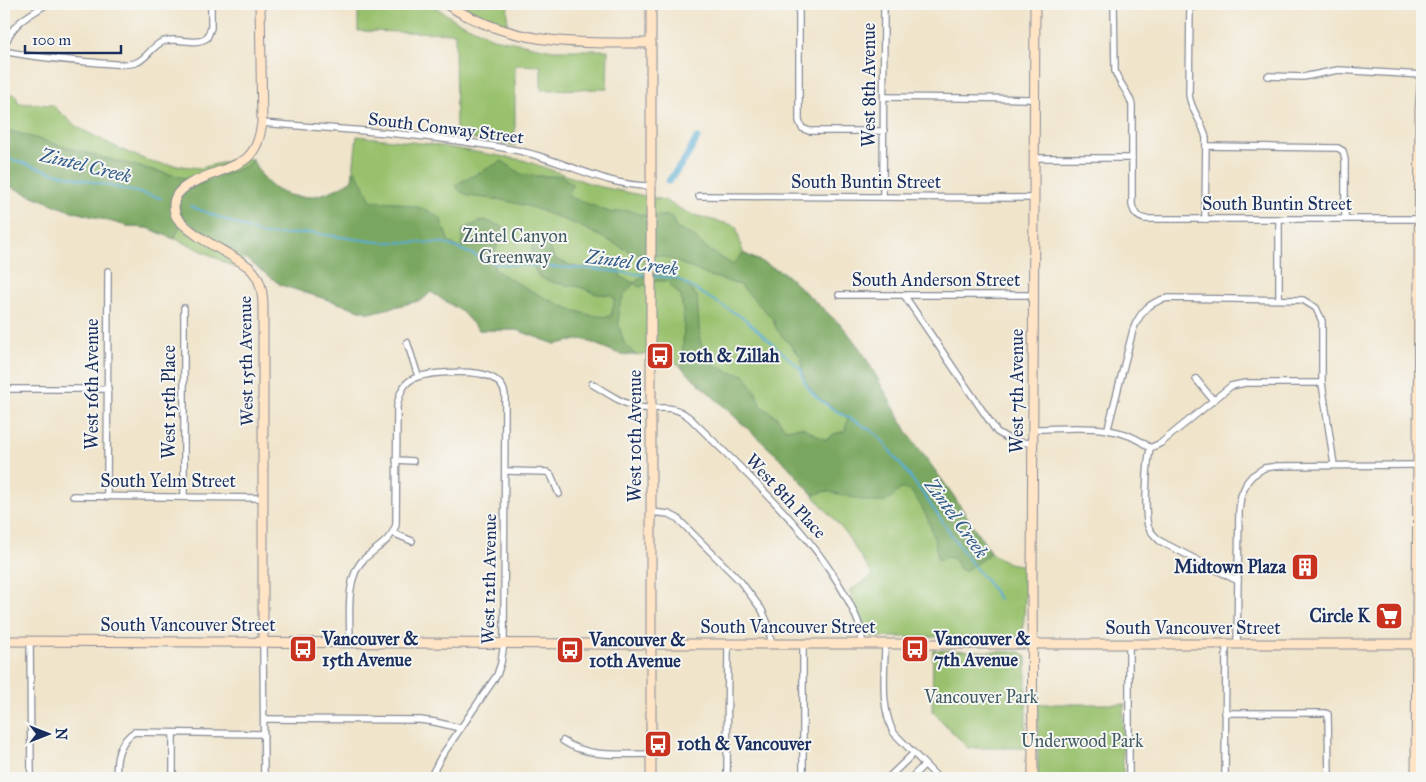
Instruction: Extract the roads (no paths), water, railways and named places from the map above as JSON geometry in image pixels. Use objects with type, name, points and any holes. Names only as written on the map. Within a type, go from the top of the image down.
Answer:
[{"type":"street","points":[[47,4],[14,26],[7,36],[4,49],[50,59],[129,64],[144,59],[161,42],[173,40],[200,41],[207,38],[211,28],[211,4]]},
{"type":"street","name":"West 15th Avenue","points":[[260,4],[262,123],[258,142],[245,159],[226,170],[187,185],[178,192],[174,202],[175,212],[179,220],[199,236],[250,268],[255,273],[261,287],[263,303],[264,778]]},
{"type":"street","points":[[446,4],[476,21],[496,29],[537,39],[568,42],[651,43]]},
{"type":"street","name":"West 10th Avenue","points":[[650,778],[650,186],[652,4]]},
{"type":"street","points":[[799,4],[799,121],[802,128],[809,131],[884,131]]},
{"type":"street","name":"West 8th Avenue","points":[[884,4],[884,197]]},
{"type":"street","name":"West 7th Avenue","points":[[1033,778],[1035,4]]},
{"type":"street","points":[[1034,158],[1132,158],[1132,105],[1115,71],[1114,4]]},
{"type":"street","points":[[1190,4],[1190,101],[1204,132],[1206,146],[1206,219]]},
{"type":"street","points":[[1281,4],[1357,4]]},
{"type":"street","points":[[1268,76],[1303,76],[1338,70],[1422,75]]},
{"type":"street","points":[[1416,778],[1419,644],[1419,219],[1422,81]]},
{"type":"street","points":[[884,97],[1034,98]]},
{"type":"street","name":"South Conway Street","points":[[262,123],[443,139],[500,147],[540,156],[615,182],[635,186],[650,186]]},
{"type":"street","points":[[1206,146],[1334,146],[1343,151],[1345,160],[1344,219]]},
{"type":"street","name":"South Buntin Street","points":[[1132,158],[1132,205],[1136,215],[1145,219],[1419,219]]},
{"type":"street","name":"South Buntin Street","points":[[699,196],[1034,198]]},
{"type":"street","points":[[1279,219],[1279,298]]},
{"type":"street","name":"West 16th Avenue","points":[[107,496],[108,271]]},
{"type":"street","name":"South Anderson Street","points":[[839,295],[1034,295]]},
{"type":"street","points":[[904,295],[997,432],[1014,442],[1033,443]]},
{"type":"street","points":[[1108,428],[1133,330],[1136,321],[1145,309],[1170,298],[1279,298],[1303,300],[1316,308],[1322,321],[1322,383],[1334,465]]},
{"type":"street","name":"West 15th Place","points":[[184,308],[184,497]]},
{"type":"street","points":[[350,642],[351,586],[354,573],[362,562],[394,533],[397,515],[397,406],[399,395],[408,382],[418,376],[407,342]]},
{"type":"street","name":"West 12th Avenue","points":[[418,376],[444,373],[480,374],[494,379],[505,390],[504,643],[501,663],[497,674],[460,728],[430,778]]},
{"type":"street","points":[[1196,379],[1213,400]]},
{"type":"street","points":[[1150,448],[1161,443],[1226,389],[1237,384],[1322,383]]},
{"type":"street","name":"West 8th Place","points":[[592,384],[639,408],[675,408],[690,418],[801,530],[843,590],[861,628],[862,643]]},
{"type":"street","points":[[4,388],[108,389]]},
{"type":"street","points":[[1033,429],[1108,428],[1137,439],[1150,448]]},
{"type":"street","points":[[1150,448],[1147,512],[1152,534],[1160,541],[1238,580]]},
{"type":"street","points":[[396,460],[414,460]]},
{"type":"street","points":[[1237,644],[1239,511],[1241,496],[1247,482],[1258,472],[1271,466],[1418,465]]},
{"type":"street","points":[[505,471],[547,472],[559,494]]},
{"type":"street","name":"South Yelm Street","points":[[73,496],[263,498]]},
{"type":"street","points":[[651,512],[669,514],[678,518],[740,581],[767,618],[771,643]]},
{"type":"street","points":[[394,533],[412,541]]},
{"type":"street","name":"South Vancouver Street","points":[[4,641],[651,644],[1419,644]]},
{"type":"street","points":[[30,641],[30,778]]},
{"type":"street","points":[[727,778],[728,643]]},
{"type":"street","points":[[803,643],[803,778]]},
{"type":"street","points":[[885,643],[884,701],[887,719],[892,732],[938,778]]},
{"type":"street","points":[[1129,644],[1129,778]]},
{"type":"street","points":[[1225,778],[1226,644]]},
{"type":"street","points":[[1225,714],[1328,714],[1329,778]]},
{"type":"street","points":[[264,719],[420,720],[460,728]]},
{"type":"street","points":[[117,778],[117,757],[122,744],[134,732],[264,734]]},
{"type":"street","points":[[173,733],[173,778]]},
{"type":"street","points":[[562,741],[571,747],[583,751],[612,754],[650,754]]},
{"type":"street","points":[[888,778],[914,753]]},
{"type":"street","points":[[911,778],[924,765]]},
{"type":"waterway","points":[[669,181],[686,158],[697,138]]},
{"type":"waterway","name":"Zintel Creek","points":[[4,157],[51,172],[161,198]]},
{"type":"waterway","name":"Zintel Creek","points":[[190,206],[264,235],[312,233],[377,242],[444,243],[497,264],[591,269],[647,275]]},
{"type":"waterway","name":"Zintel Creek","points":[[654,276],[676,278],[745,319],[801,369],[804,381],[810,391],[819,399],[879,437],[913,480],[999,599]]},
{"type":"place","name":"10th & Zillah","points":[[660,356]]},
{"type":"place","name":"Midtown Plaza","points":[[1305,567]]},
{"type":"place","name":"Circle K","points":[[1389,616]]},
{"type":"place","name":"Vancouver & 15th Avenue","points":[[303,649]]},
{"type":"place","name":"Vancouver & 7th Avenue","points":[[915,649]]},
{"type":"place","name":"Vancouver & 10th Avenue","points":[[570,650]]},
{"type":"place","name":"10th & Vancouver","points":[[658,744]]},
{"type":"park label","name":"Zintel Canyon Greenway","points":[[515,246]]},
{"type":"park label","name":"Vancouver Park","points":[[981,697]]},
{"type":"park label","name":"Underwood Park","points":[[1082,741]]}]
